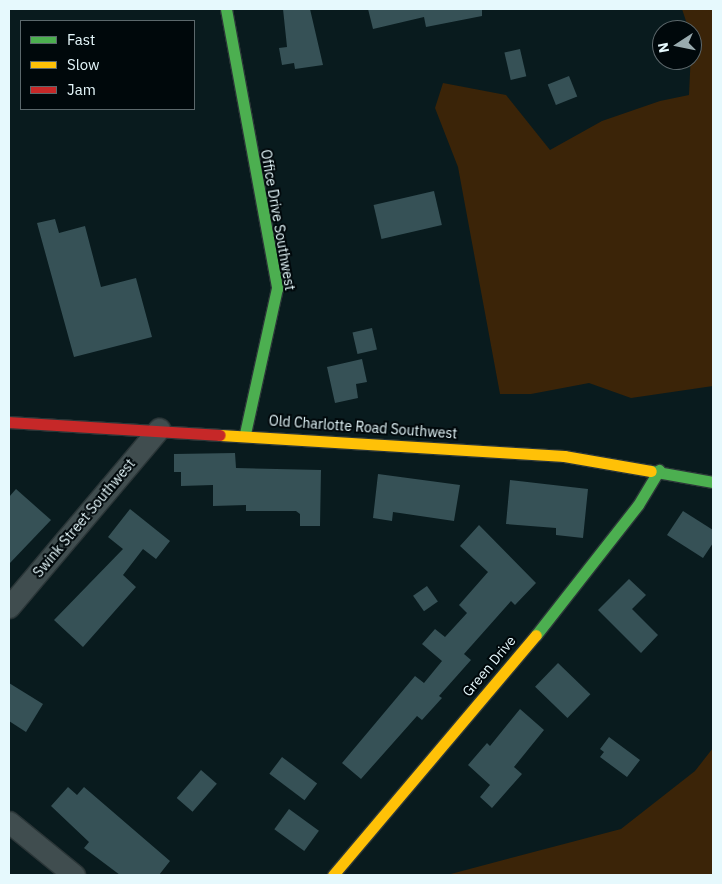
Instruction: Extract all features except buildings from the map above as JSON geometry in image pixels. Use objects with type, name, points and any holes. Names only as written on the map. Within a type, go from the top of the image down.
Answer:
[{"type":"street","name":"Office Drive Southwest","points":[[226,9],[277,288],[245,434]]},
{"type":"street","name":"Old Charlotte Road Southwest","points":[[9,422],[245,434],[564,456],[659,470],[713,482]]},
{"type":"street","name":"Swink Street Southwest","points":[[9,607],[159,429]]},
{"type":"street","name":"Green Drive","points":[[333,875],[537,633],[638,505],[659,470]]},
{"type":"street","points":[[9,822],[74,875]]},
{"type":"shaded area","points":[[682,9],[713,9],[713,386],[631,398],[589,383],[531,394],[500,394],[458,167],[435,108],[443,83],[506,95],[550,150],[602,121],[660,101],[689,95],[690,70],[702,70],[702,20],[686,20]]},
{"type":"shaded area","points":[[713,748],[713,875],[447,875],[621,829],[695,771]]},
{"type":"traffic: fast","points":[[226,9],[277,288],[245,434]]},
{"type":"traffic: fast","points":[[536,635],[638,505],[659,470]]},
{"type":"traffic: fast","points":[[651,471],[713,482]]},
{"type":"traffic: slow","points":[[220,435],[564,456],[651,471]]},
{"type":"traffic: slow","points":[[333,875],[536,635]]},
{"type":"traffic: jam","points":[[9,422],[220,435]]}]
